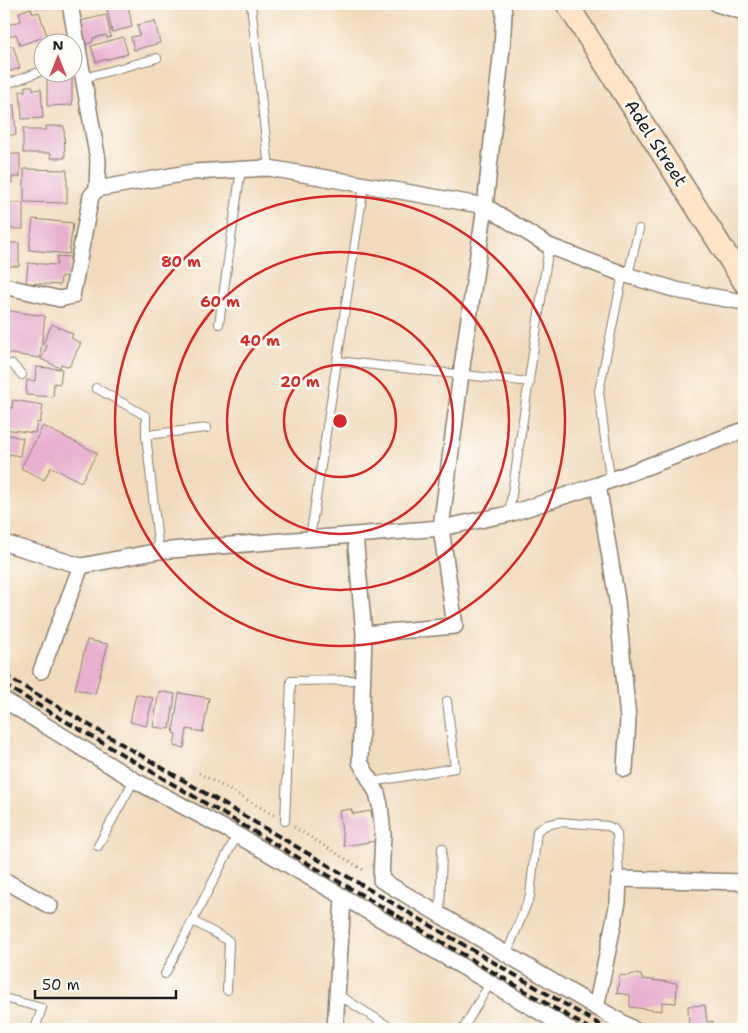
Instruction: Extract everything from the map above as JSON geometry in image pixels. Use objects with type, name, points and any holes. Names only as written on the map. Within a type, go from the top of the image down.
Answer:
[{"type":"street","points":[[70,4],[73,32]]},
{"type":"street","points":[[364,634],[455,626],[441,528],[460,374],[485,206],[502,48],[504,13],[502,4]]},
{"type":"street","name":"Adel Street","points":[[567,4],[744,282]]},
{"type":"street","points":[[717,4],[744,12]]},
{"type":"street","points":[[4,286],[60,299],[72,296],[91,196],[97,189],[98,160],[82,74]]},
{"type":"street","points":[[97,189],[193,172],[269,168],[485,206],[549,246],[625,274],[680,291],[744,302]]},
{"type":"street","points":[[4,543],[81,566],[159,550],[441,528],[509,514],[604,482],[744,430]]},
{"type":"street","points":[[604,482],[628,719],[626,769]]},
{"type":"street","points":[[355,535],[364,634],[360,762],[371,782],[380,805],[383,834],[381,880],[440,917],[633,1029]]},
{"type":"street","points":[[41,671],[81,566]]},
{"type":"street","points":[[4,700],[134,780],[237,835],[569,1029]]},
{"type":"street","points":[[596,1008],[618,902],[619,879],[744,882]]},
{"type":"street","points":[[4,880],[50,906]]},
{"type":"street","points":[[335,1029],[343,898]]},
{"type":"lane","points":[[251,4],[269,168]]},
{"type":"lane","points":[[84,78],[157,58]]},
{"type":"lane","points":[[4,85],[32,75]]},
{"type":"lane","points":[[219,324],[241,169]]},
{"type":"lane","points":[[310,538],[364,185]]},
{"type":"lane","points":[[604,482],[599,391],[625,274],[639,229]]},
{"type":"lane","points":[[732,263],[742,256],[744,241]]},
{"type":"lane","points":[[509,514],[549,246]]},
{"type":"lane","points":[[337,361],[530,382]]},
{"type":"lane","points":[[4,364],[12,364],[22,375]]},
{"type":"lane","points":[[96,388],[146,416],[146,435],[159,550]]},
{"type":"lane","points":[[146,435],[208,428]]},
{"type":"lane","points":[[285,822],[291,681],[363,680]]},
{"type":"lane","points":[[371,782],[455,768],[446,701]]},
{"type":"lane","points":[[98,846],[134,780]]},
{"type":"lane","points":[[506,955],[530,896],[537,832],[546,825],[560,822],[608,826],[614,829],[617,834],[619,879]]},
{"type":"lane","points":[[165,974],[237,835]]},
{"type":"lane","points":[[440,917],[442,848]]},
{"type":"lane","points":[[193,921],[229,941],[227,990]]},
{"type":"lane","points":[[463,1029],[490,983]]},
{"type":"lane","points":[[337,994],[388,1026]]},
{"type":"lane","points":[[4,998],[42,1008],[35,1029]]},
{"type":"building","points":[[36,4],[59,4],[59,5],[37,7]]},
{"type":"building","points":[[128,4],[132,27],[112,32],[106,5]]},
{"type":"building","points":[[31,8],[33,14],[39,12],[46,32],[32,32],[32,41],[20,45],[16,34],[8,37],[4,26],[21,21],[19,12]]},
{"type":"building","points":[[106,15],[111,37],[107,38],[106,35],[93,38],[93,42],[86,44],[80,21]]},
{"type":"building","points":[[155,21],[160,43],[134,50],[131,37],[140,35],[137,25]]},
{"type":"building","points":[[123,37],[128,54],[96,62],[91,46]]},
{"type":"building","points":[[13,46],[20,68],[4,73],[4,48]]},
{"type":"building","points":[[47,82],[72,82],[72,105],[47,106]]},
{"type":"building","points":[[25,86],[33,86],[33,90],[41,89],[43,118],[22,119],[20,91],[25,91]]},
{"type":"building","points":[[4,105],[14,105],[16,135],[4,135]]},
{"type":"building","points":[[46,126],[64,126],[65,158],[51,158],[51,153],[23,153],[23,128],[28,128],[28,130],[46,130]]},
{"type":"building","points":[[4,154],[20,154],[20,177],[12,177],[12,183],[4,183]]},
{"type":"building","points":[[24,169],[67,170],[67,203],[24,202]]},
{"type":"building","points":[[4,203],[23,203],[23,229],[4,229]]},
{"type":"building","points":[[33,219],[73,223],[69,254],[29,250]]},
{"type":"building","points":[[4,238],[9,238],[9,243],[19,243],[19,266],[4,266]]},
{"type":"building","points":[[57,256],[70,257],[69,277],[61,276],[60,285],[26,283],[28,263],[57,265]]},
{"type":"building","points":[[4,310],[45,316],[40,358],[4,353]]},
{"type":"building","points":[[52,324],[73,334],[71,338],[81,343],[69,367],[61,364],[60,368],[41,359],[47,346],[43,344]]},
{"type":"building","points":[[36,367],[62,369],[60,384],[54,383],[53,397],[26,395],[27,380],[35,381]]},
{"type":"building","points":[[4,377],[8,378],[7,381],[10,381],[8,399],[4,399]]},
{"type":"building","points":[[13,400],[43,405],[40,423],[37,422],[35,433],[4,429],[4,407],[12,408]]},
{"type":"building","points":[[43,426],[97,453],[81,482],[51,467],[44,480],[21,468]]},
{"type":"building","points":[[4,434],[23,438],[20,456],[9,454],[8,461],[4,460]]},
{"type":"building","points":[[87,640],[108,644],[95,694],[75,689]]},
{"type":"building","points":[[159,691],[175,694],[170,729],[153,727]]},
{"type":"building","points":[[179,693],[209,698],[203,732],[187,729],[184,748],[174,746],[176,734],[173,733]]},
{"type":"building","points":[[136,694],[153,698],[146,726],[130,722]]},
{"type":"building","points":[[351,809],[353,814],[371,811],[376,841],[344,846],[339,811]]},
{"type":"building","points":[[632,974],[641,975],[642,979],[677,983],[676,1003],[662,1002],[662,1011],[630,1007],[630,995],[617,993],[620,975],[630,976]]},
{"type":"building","points":[[705,1005],[707,1022],[713,1021],[713,1025],[720,1025],[720,1029],[689,1029],[688,1006]]},
{"type":"railway","points":[[4,675],[607,1029]]},
{"type":"railway","points":[[4,685],[590,1029]]}]
